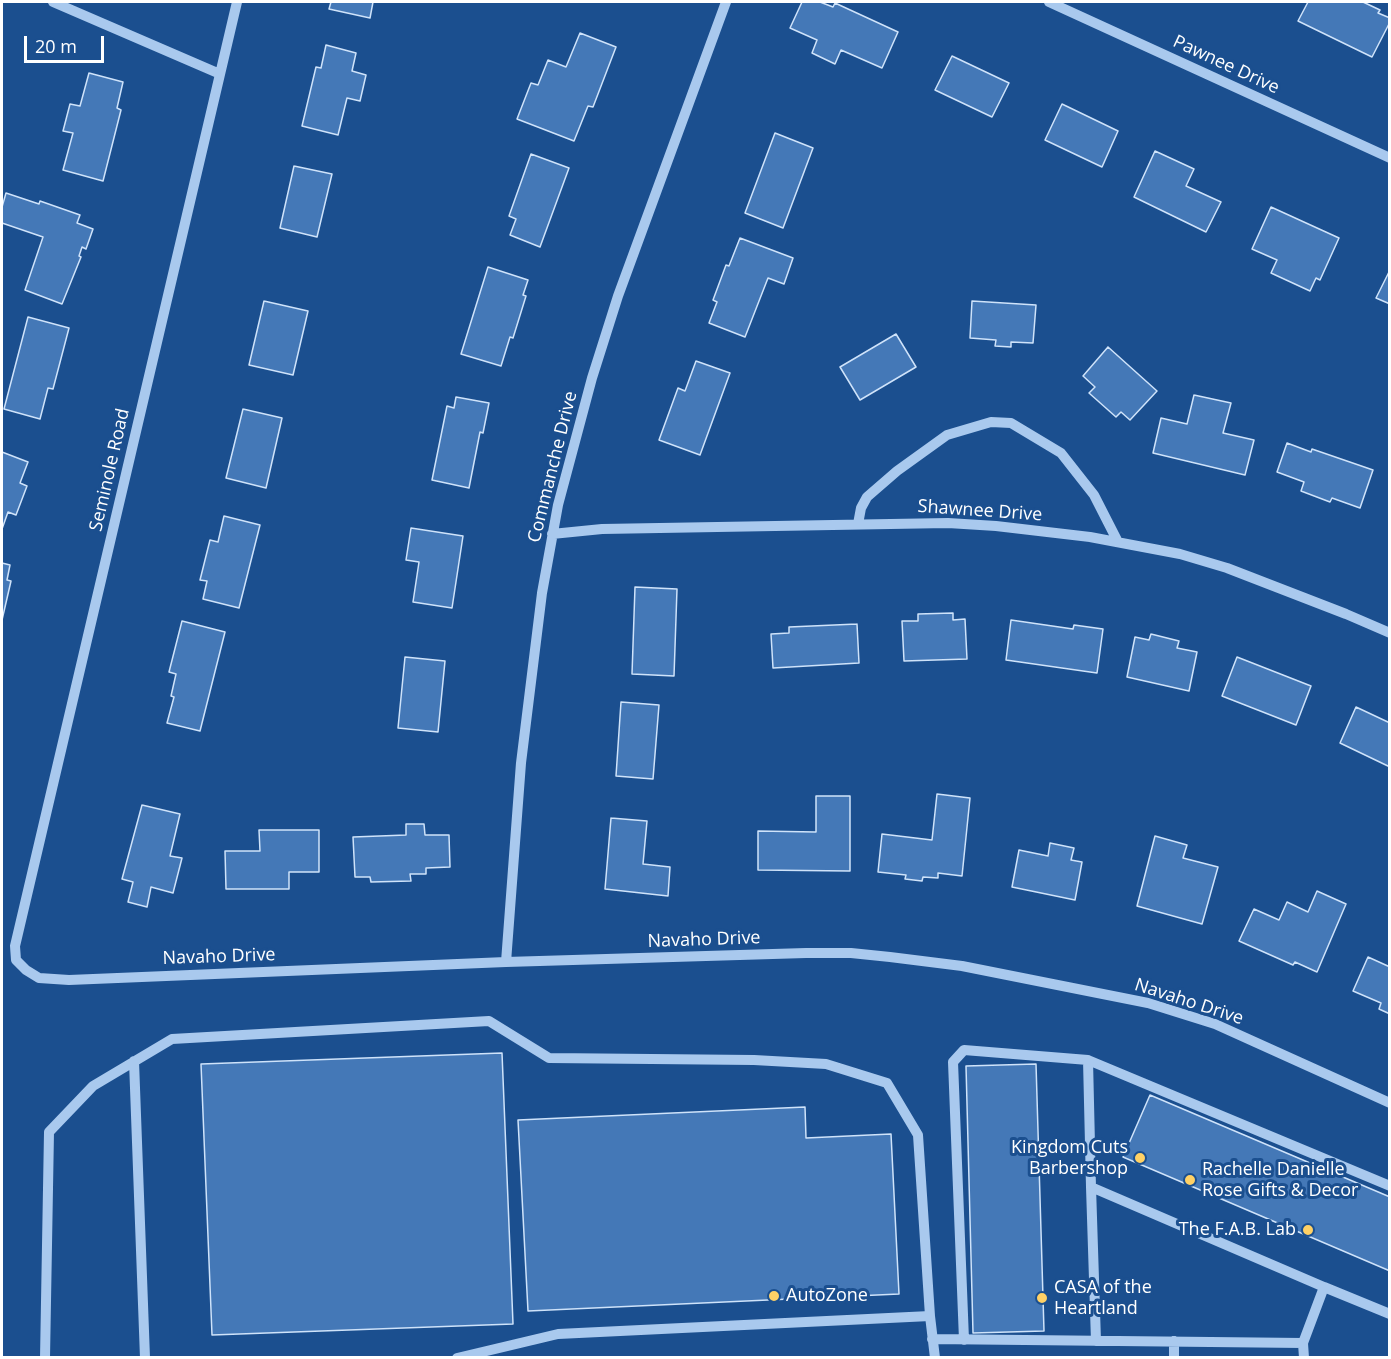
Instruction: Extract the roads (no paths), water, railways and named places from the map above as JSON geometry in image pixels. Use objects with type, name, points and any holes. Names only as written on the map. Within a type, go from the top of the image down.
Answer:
[{"type":"street","points":[[53,2],[220,74]]},
{"type":"street","name":"Seminole Road","points":[[15,946],[237,2]]},
{"type":"street","name":"Commanche Drive","points":[[506,962],[521,763],[542,593],[558,506],[592,378],[618,296],[726,2]]},
{"type":"street","name":"Pawnee Drive","points":[[1049,2],[1389,157]]},
{"type":"street","points":[[858,524],[861,508],[867,497],[897,471],[947,435],[991,422],[1011,423],[1060,453],[1094,495],[1118,542]]},
{"type":"street","name":"Shawnee Drive","points":[[552,534],[602,529],[858,524],[948,523],[996,526],[1118,542],[1180,554],[1227,568],[1389,633]]},
{"type":"street","name":"Navaho Drive","points":[[15,946],[16,960],[26,970],[39,978],[69,980],[506,962],[851,954],[962,966],[1125,998],[1203,1021],[1389,1104]]},
{"type":"street","points":[[45,1358],[49,1132],[93,1086],[172,1039],[489,1021],[549,1058],[754,1060],[826,1064],[887,1083],[918,1135],[930,1317],[935,1358]]},
{"type":"street","points":[[964,1340],[953,1062],[964,1050],[1088,1060],[1389,1186]]},
{"type":"street","points":[[1088,1060],[1096,1341]]},
{"type":"street","points":[[134,1062],[145,1358]]},
{"type":"street","points":[[1091,1187],[1389,1314]]},
{"type":"street","points":[[1304,1358],[1304,1343],[1324,1287]]},
{"type":"street","points":[[457,1358],[558,1334],[930,1317]]},
{"type":"street","points":[[932,1339],[1304,1343]]},
{"type":"street","points":[[1174,1341],[1174,1358]]},
{"type":"place","name":"Kingdom Cuts Barbershop","points":[[1140,1158]]},
{"type":"place","name":"Rachelle Danielle Rose Gifts & Decor","points":[[1190,1180]]},
{"type":"place","name":"The F.A.B. Lab","points":[[1308,1230]]},
{"type":"place","name":"AutoZone","points":[[774,1296]]},
{"type":"place","name":"CASA of the Heartland","points":[[1042,1298]]}]
